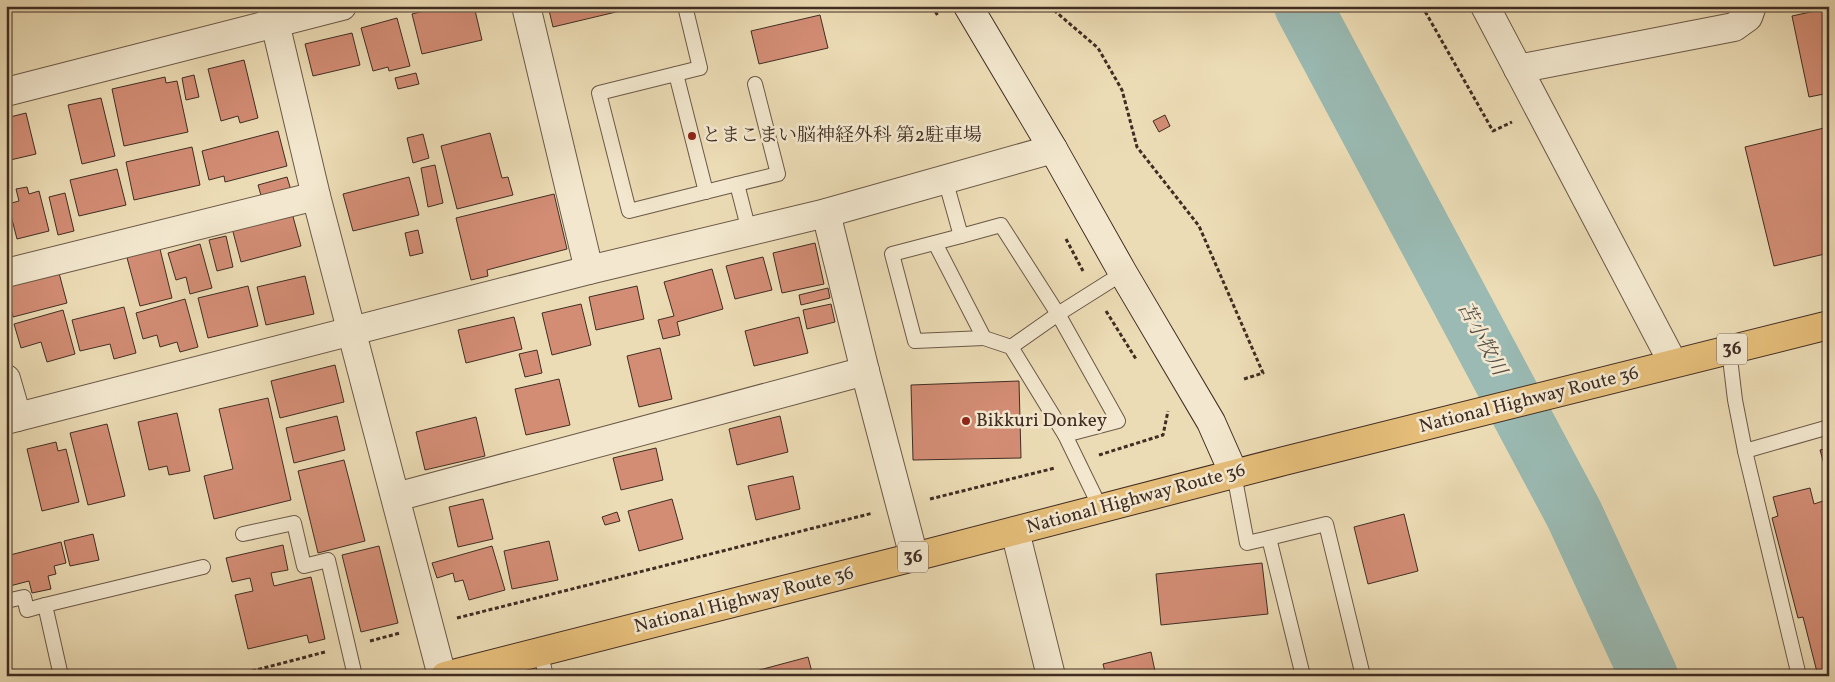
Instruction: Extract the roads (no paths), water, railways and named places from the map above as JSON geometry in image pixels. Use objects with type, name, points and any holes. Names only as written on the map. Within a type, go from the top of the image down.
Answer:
[{"type":"highway","name":"National Highway Route 36","points":[[443,676],[543,663],[914,557],[1381,436],[1829,325]]},
{"type":"street","points":[[526,6],[589,270]]},
{"type":"street","points":[[968,6],[1053,148],[1123,273],[1211,422],[1234,474]]},
{"type":"street","points":[[1485,6],[1673,363]]},
{"type":"street","points":[[1518,69],[1734,27],[1748,17],[1752,6]]},
{"type":"street","points":[[6,92],[273,15],[340,7]]},
{"type":"street","points":[[273,15],[350,332],[443,676]]},
{"type":"street","points":[[6,378],[11,419],[589,270],[826,213],[1053,148]]},
{"type":"street","points":[[6,273],[316,196]]},
{"type":"street","points":[[826,213],[914,557]]},
{"type":"street","points":[[396,497],[865,371]]},
{"type":"street","points":[[1015,531],[1050,676]]},
{"type":"lane","points":[[685,6],[700,68],[599,93],[629,211],[778,174],[755,84]]},
{"type":"lane","points":[[676,74],[706,192]]},
{"type":"lane","points":[[945,179],[961,236]]},
{"type":"lane","points":[[737,184],[749,232]]},
{"type":"lane","points":[[1065,435],[1118,421],[1058,314],[1001,225],[892,254],[915,341],[984,338],[1011,347],[1065,435],[1101,509]]},
{"type":"lane","points":[[935,243],[984,338]]},
{"type":"lane","points":[[1011,347],[1058,314],[1123,273]]},
{"type":"lane","points":[[1729,350],[1735,400],[1745,451],[1799,676]]},
{"type":"lane","points":[[1745,451],[1829,427]]},
{"type":"lane","points":[[1234,474],[1247,544],[1326,524],[1363,676]]},
{"type":"lane","points":[[243,534],[294,523],[304,566],[328,560],[355,676]]},
{"type":"lane","points":[[1269,538],[1303,676]]},
{"type":"lane","points":[[6,601],[24,597],[27,610],[202,568]]},
{"type":"lane","points":[[45,605],[61,676]]},
{"type":"waterway","name":"苫小牧川","points":[[1303,6],[1574,514],[1649,676]]},
{"type":"place","name":"とまこまい脳神経外科 第2駐車場","points":[[692,136]]},
{"type":"place","name":"Bikkuri Donkey","points":[[966,421]]}]
